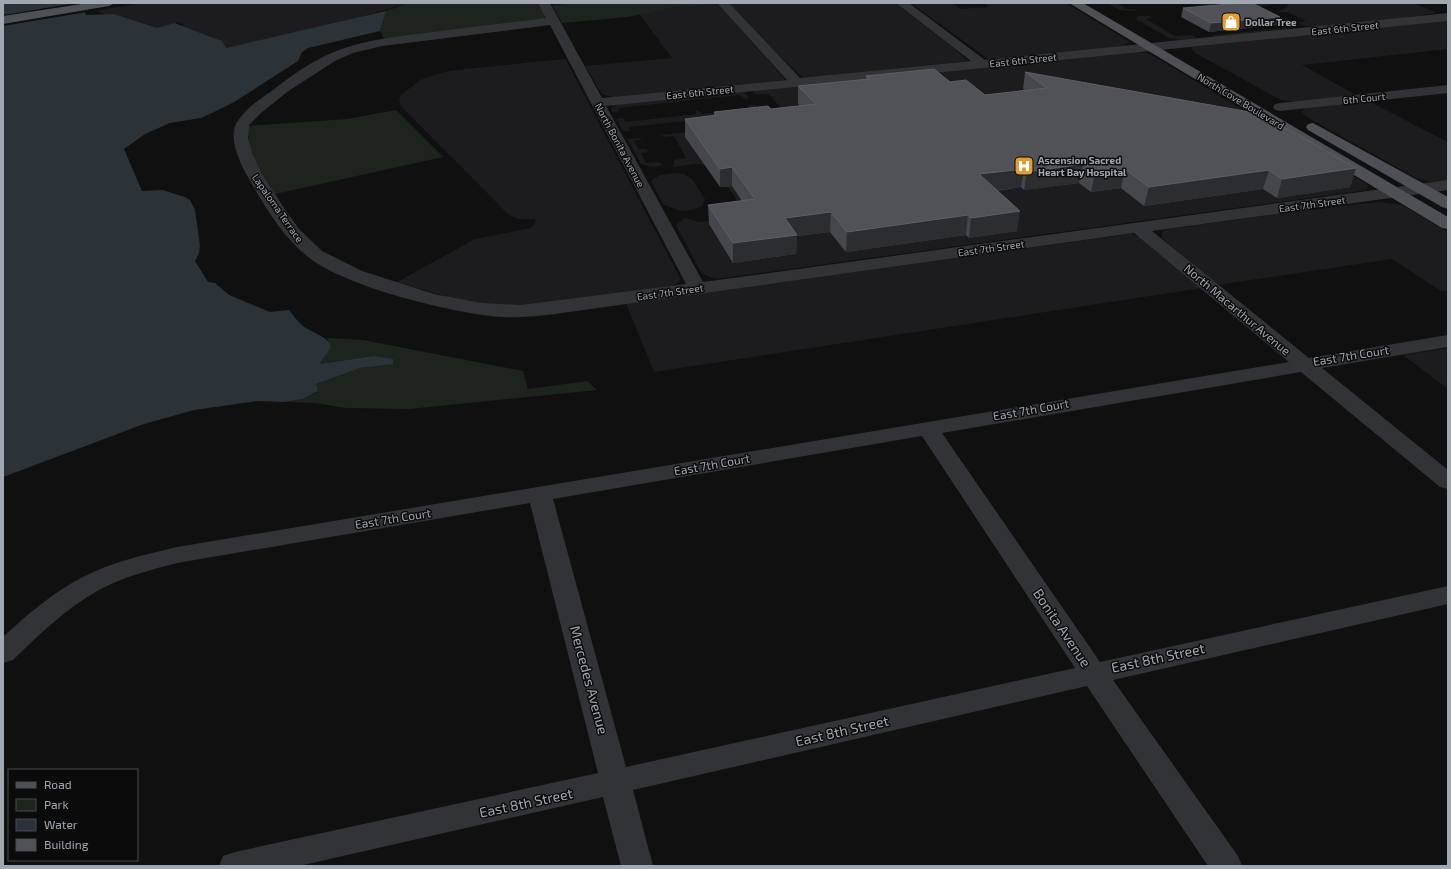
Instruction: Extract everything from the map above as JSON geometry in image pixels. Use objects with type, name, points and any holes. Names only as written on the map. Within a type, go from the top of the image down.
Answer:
[{"type":"main road","points":[[3,20],[109,3]]},
{"type":"main road","name":"North Cove Boulevard","points":[[1075,3],[1151,41],[1395,193],[1448,224]]},
{"type":"main road","points":[[1097,3],[1139,27]]},
{"type":"main road","name":"North Cove Boulevard","points":[[1151,41],[1171,45],[1192,57]]},
{"type":"main road","name":"North Cove Boulevard","points":[[1267,100],[1448,204]]},
{"type":"street","name":"North Bonita Avenue","points":[[544,3],[697,288]]},
{"type":"street","points":[[723,3],[797,83]]},
{"type":"street","points":[[902,3],[982,64]]},
{"type":"street","points":[[1434,8],[1448,13]]},
{"type":"street","name":"East 6th Street","points":[[1171,45],[1448,17]]},
{"type":"street","name":"Lapaloma Terrace","points":[[534,310],[513,311],[484,309],[423,295],[371,280],[316,255],[302,242],[283,218],[253,173],[243,146],[241,128],[249,116],[291,83],[322,62],[344,52],[392,41],[554,22]]},
{"type":"street","name":"East 6th Street","points":[[598,102],[982,64],[1151,41]]},
{"type":"street","name":"6th Court","points":[[1280,107],[1448,88]]},
{"type":"street","name":"East 7th Street","points":[[534,310],[1448,185]]},
{"type":"street","name":"North Macarthur Avenue","points":[[1138,228],[1448,482]]},
{"type":"street","name":"East 7th Court","points":[[3,653],[50,610],[80,589],[129,567],[177,555],[540,495],[927,427],[1448,341]]},
{"type":"street","name":"Bonita Avenue","points":[[927,427],[1093,673],[1226,866]]},
{"type":"street","name":"Mercedes Avenue","points":[[540,495],[637,866]]},
{"type":"street","name":"East 8th Street","points":[[235,866],[616,783],[1093,673],[1448,594]]},
{"type":"shaded area","points":[[139,3],[409,3],[340,23],[226,48],[213,37],[179,26],[185,25],[178,22],[157,28],[114,14],[107,15],[95,11]]},
{"type":"shaded area","points":[[728,3],[896,3],[951,46],[965,58],[966,61],[803,78],[775,52]]},
{"type":"shaded area","points":[[911,3],[952,3],[961,9],[989,7],[984,3],[1066,3],[1130,42],[1123,46],[1051,55],[988,59]]},
{"type":"shaded area","points":[[1107,3],[1117,3],[1127,9],[1137,9],[1135,11],[1120,10],[1136,19],[1138,16],[1150,16],[1152,18],[1146,19],[1175,36],[1191,35],[1196,37],[1195,40],[1217,38],[1212,36],[1214,35],[1285,28],[1291,29],[1289,31],[1321,28],[1302,25],[1298,23],[1306,21],[1287,12],[1277,12],[1286,8],[1290,3],[1412,3],[1433,11],[1434,13],[1375,23],[1287,32],[1185,41],[1169,38]]},
{"type":"shaded area","points":[[1197,3],[1276,3],[1267,6],[1215,11],[1194,6],[1200,5]]},
{"type":"shaded area","points":[[718,4],[785,79],[784,80],[613,97],[602,94],[585,66],[672,58],[637,11]]},
{"type":"shaded area","points":[[1448,20],[1448,49],[1302,65],[1358,96],[1294,102],[1281,100],[1195,53],[1191,48],[1193,47]]},
{"type":"shaded area","name":"Ascension Sacred Heart Bay Hospital","points":[[1133,52],[1147,53],[1368,185],[1367,190],[716,279],[701,272],[676,225],[685,218],[699,222],[740,216],[745,213],[723,179],[708,165],[695,164],[673,167],[674,160],[686,158],[674,136],[664,137],[661,135],[735,127],[784,112],[769,94],[755,94],[753,91],[744,92],[749,97],[747,99],[740,95],[618,108],[619,111],[613,112],[614,115],[611,108],[619,104]]},
{"type":"shaded area","points":[[563,59],[566,60],[680,278],[679,282],[672,286],[525,307],[488,305],[448,297],[397,282],[475,239],[531,228],[536,221],[535,219],[519,219],[509,215],[401,106],[399,101],[401,95],[420,80],[448,71]]},
{"type":"shaded area","points":[[1368,101],[1448,142],[1448,181],[1432,182],[1414,177],[1307,117],[1302,112],[1305,108]]},
{"type":"shaded area","points":[[751,105],[755,105],[762,113],[629,127],[630,131],[623,131],[616,119],[623,118],[626,122],[696,114],[695,111],[697,110],[703,114],[750,109],[748,106]]},
{"type":"shaded area","points":[[644,138],[634,141],[639,149],[647,149],[648,152],[641,153],[646,163],[658,162],[664,165],[653,167],[641,164],[627,139]]},
{"type":"shaded area","points":[[673,173],[684,174],[692,179],[705,199],[702,206],[691,210],[681,211],[664,205],[651,181],[660,175]]},
{"type":"shaded area","points":[[1378,202],[1402,205],[1448,232],[1448,290],[1441,291],[1392,259],[1217,285],[1163,239],[1161,234],[1163,231],[1171,229],[1283,213]]},
{"type":"shaded area","points":[[1131,234],[1139,237],[1202,288],[654,372],[626,303]]},
{"type":"shaded area","points":[[1448,348],[1448,389],[1403,355]]},
{"type":"green space","points":[[409,3],[538,3],[546,16],[544,19],[385,40],[380,31],[386,11]]},
{"type":"green space","points":[[581,3],[717,4],[669,8],[628,17],[562,23],[552,5]]},
{"type":"green space","points":[[396,110],[443,157],[275,194],[256,162],[248,136],[247,126],[347,119]]},
{"type":"green space","points":[[327,338],[363,340],[523,371],[528,389],[587,381],[597,390],[409,409],[346,408],[316,403],[284,402],[303,399],[318,392],[316,384],[360,368],[393,363],[373,356],[320,364],[330,346]]},
{"type":"water","points":[[3,3],[81,3],[86,15],[114,14],[157,28],[174,23],[222,41],[226,48],[386,11],[380,31],[308,48],[302,52],[298,61],[234,102],[201,118],[170,123],[145,134],[124,149],[142,191],[162,190],[190,200],[195,210],[200,246],[199,253],[195,261],[208,282],[215,283],[229,295],[270,312],[289,310],[303,326],[328,341],[330,348],[320,364],[373,356],[393,359],[393,364],[360,368],[316,384],[318,391],[303,399],[284,402],[258,401],[194,410],[144,424],[3,477]]},
{"type":"pier","points":[[83,3],[87,12],[3,26],[3,15]]},
{"type":"building","points":[[1252,3],[1280,17],[1211,23],[1183,8]]},
{"type":"building","name":"Ascension Sacred Heart Bay Hospital","points":[[934,69],[950,82],[966,80],[985,95],[1047,88],[1025,72],[1261,114],[1356,168],[1282,179],[1269,170],[1149,187],[1125,169],[1095,173],[1083,164],[1027,172],[1024,169],[979,174],[1020,211],[971,218],[968,215],[847,232],[831,212],[785,218],[797,235],[733,243],[708,205],[755,199],[732,167],[720,169],[685,119],[717,115],[714,112],[768,106],[771,109],[816,104],[798,86],[869,79],[866,76]]},
{"type":"place","name":"Dollar Tree","points":[[1231,22]]},
{"type":"place","name":"Ascension Sacred Heart Bay Hospital","points":[[1024,166]]}]
